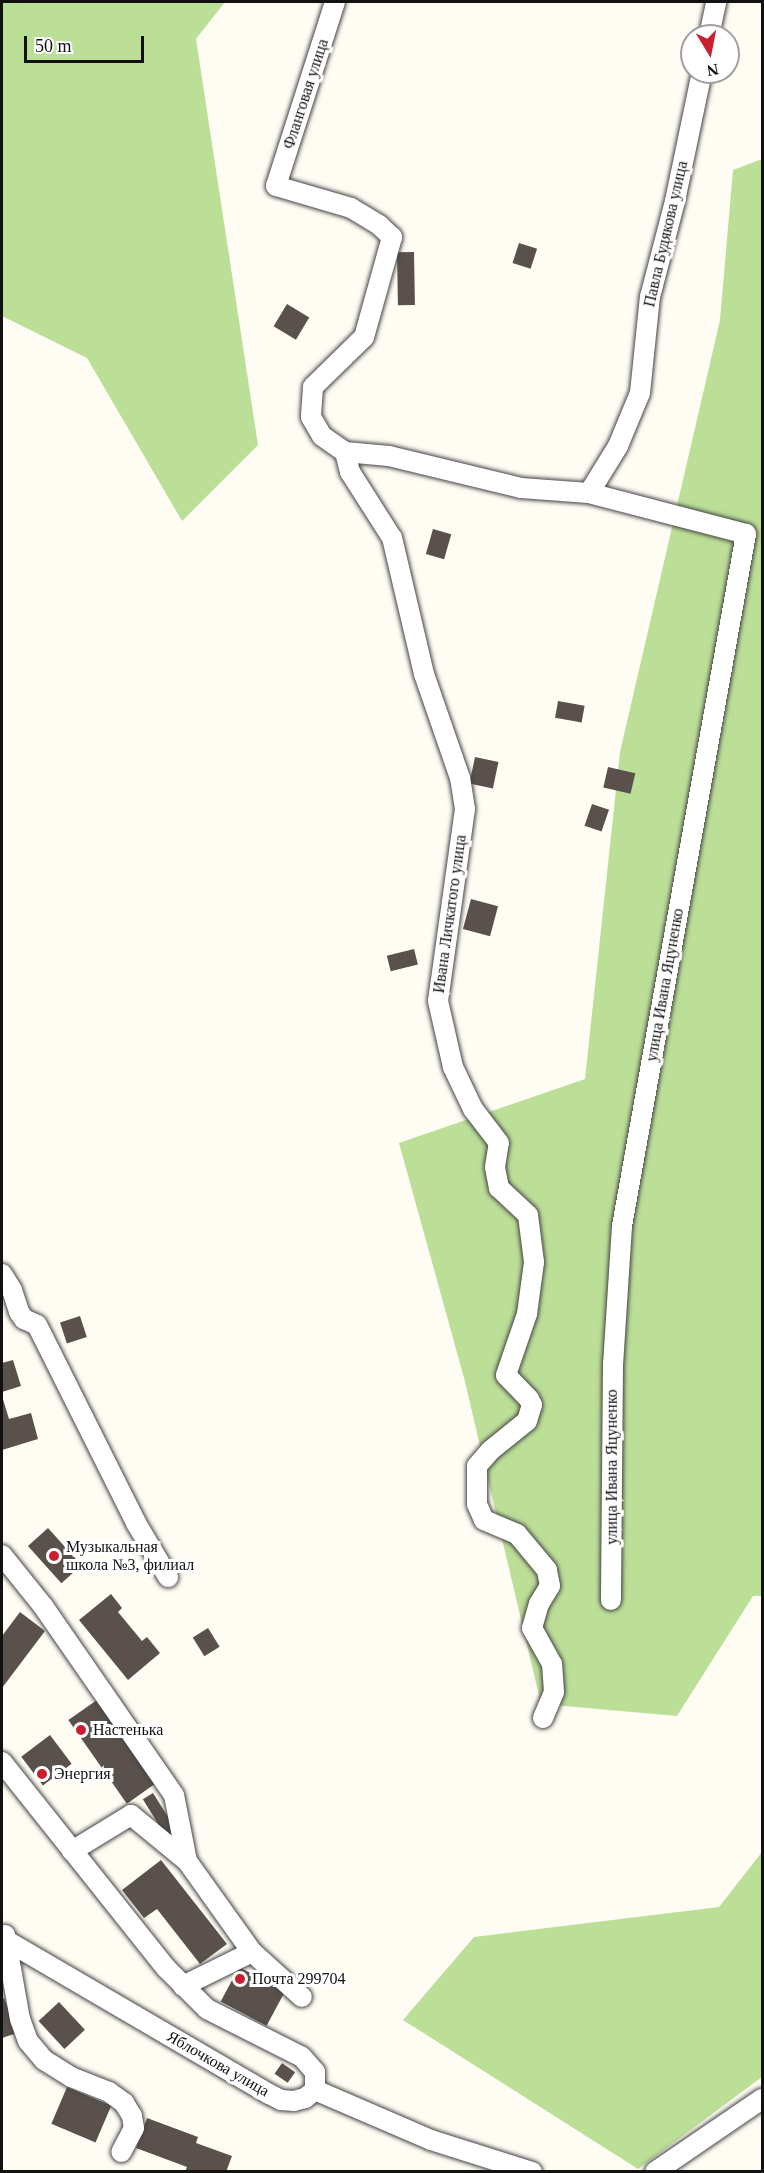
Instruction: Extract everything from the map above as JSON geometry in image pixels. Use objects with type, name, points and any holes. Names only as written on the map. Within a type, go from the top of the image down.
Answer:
[{"type":"street","name":"Фланговая улица","points":[[335,2],[276,186],[351,208],[380,225],[392,237],[364,337],[313,387],[311,417],[322,436],[345,452]]},
{"type":"street","points":[[711,24],[716,2]]},
{"type":"street","name":"Павла Будякова улица","points":[[589,493],[618,446],[639,393],[650,297],[675,201],[699,84]]},
{"type":"street","points":[[345,452],[389,456],[521,488],[589,493]]},
{"type":"street","name":"Ивана Личкатого улица","points":[[345,452],[350,472],[392,538],[424,675],[451,748],[462,788],[465,809],[438,1001],[453,1067],[473,1109],[499,1143],[495,1167],[499,1188],[528,1215],[534,1262],[528,1314],[506,1375],[532,1405],[527,1420],[491,1450],[477,1466],[477,1504],[484,1520],[518,1534],[548,1569],[550,1586],[539,1604],[532,1628],[552,1664],[554,1692],[543,1718]]},
{"type":"street","name":"улица Ивана Яцуненко","points":[[589,493],[746,534],[622,1226],[613,1364],[611,1600]]},
{"type":"street","points":[[2,1274],[12,1290],[18,1312],[24,1320],[37,1325],[136,1523],[168,1577]]},
{"type":"street","points":[[2,1555],[43,1606],[174,1795],[187,1861]]},
{"type":"street","points":[[2,1762],[166,1968],[207,2009],[302,2057],[315,2072],[315,2090],[431,2140],[532,2172]]},
{"type":"street","points":[[72,1851],[131,1815],[187,1861],[252,1952],[302,1997]]},
{"type":"street","points":[[4,1935],[20,2019],[28,2041],[44,2060],[71,2078],[109,2092],[124,2103],[132,2116],[134,2128],[122,2152]]},
{"type":"street","name":"Яблочкова улица","points":[[4,1935],[275,2097],[294,2101],[305,2098],[315,2090]]},
{"type":"street","points":[[183,1986],[252,1952]]},
{"type":"street","points":[[655,2172],[762,2099]]},
{"type":"green space","points":[[2,2],[225,2],[196,39],[258,445],[182,521],[87,358],[2,316]]},
{"type":"green space","points":[[762,159],[762,1596],[753,1596],[677,1716],[541,1704],[464,1378],[399,1143],[585,1079],[620,752],[720,320],[733,170]]},
{"type":"green space","points":[[762,1852],[762,2077],[638,2169],[403,2020],[474,1937],[719,1907]]},
{"type":"building","points":[[519,243],[537,249],[531,269],[513,263]]},
{"type":"building","points":[[397,252],[414,252],[415,305],[398,305]]},
{"type":"building","points":[[287,304],[309,317],[296,340],[274,326]]},
{"type":"building","points":[[433,529],[451,534],[444,559],[426,554]]},
{"type":"building","points":[[558,701],[585,706],[582,722],[555,718]]},
{"type":"building","points":[[475,757],[498,762],[493,788],[469,783]]},
{"type":"building","points":[[608,767],[635,773],[631,794],[603,787]]},
{"type":"building","points":[[592,804],[609,810],[602,832],[585,826]]},
{"type":"building","points":[[471,899],[498,906],[490,936],[463,929]]},
{"type":"building","points":[[414,949],[418,965],[391,971],[387,956]]},
{"type":"building","points":[[80,1316],[87,1337],[67,1343],[60,1322]]},
{"type":"building","points":[[13,1360],[21,1386],[2,1392],[2,1363]]},
{"type":"building","points":[[2,1396],[9,1419],[31,1413],[38,1439],[2,1450]]},
{"type":"building","name":"Музыкальная школа №3, филиал","points":[[48,1528],[81,1565],[61,1583],[28,1546]]},
{"type":"building","points":[[111,1594],[122,1608],[118,1612],[142,1641],[147,1637],[160,1653],[128,1680],[79,1620]]},
{"type":"building","points":[[20,1612],[45,1631],[2,1688],[2,1636]]},
{"type":"building","points":[[208,1628],[220,1647],[204,1656],[193,1638]]},
{"type":"building","points":[[97,1700],[156,1784],[127,1804],[68,1720]]},
{"type":"building","points":[[50,1735],[72,1764],[43,1785],[21,1757]]},
{"type":"building","points":[[153,1793],[178,1833],[168,1839],[143,1799]]},
{"type":"building","points":[[161,1860],[227,1944],[200,1964],[157,1909],[144,1918],[122,1890]]},
{"type":"building","points":[[239,1967],[285,1991],[267,2026],[221,2001]]},
{"type":"building","points":[[4,1998],[17,2033],[2,2038],[2,1999]]},
{"type":"building","points":[[59,2002],[85,2030],[64,2049],[39,2021]]},
{"type":"building","points":[[282,2063],[295,2072],[288,2083],[275,2074]]},
{"type":"building","points":[[67,2087],[111,2106],[96,2143],[51,2124]]},
{"type":"building","points":[[147,2118],[198,2137],[196,2143],[232,2156],[226,2172],[185,2172],[187,2167],[136,2148]]},
{"type":"place","name":"Музыкальная школа №3, филиал","points":[[54,1556]]},
{"type":"place","name":"Настенька","points":[[81,1730]]},
{"type":"place","name":"Энергия","points":[[42,1774]]},
{"type":"place","name":"Почта 299704","points":[[240,1979]]}]
